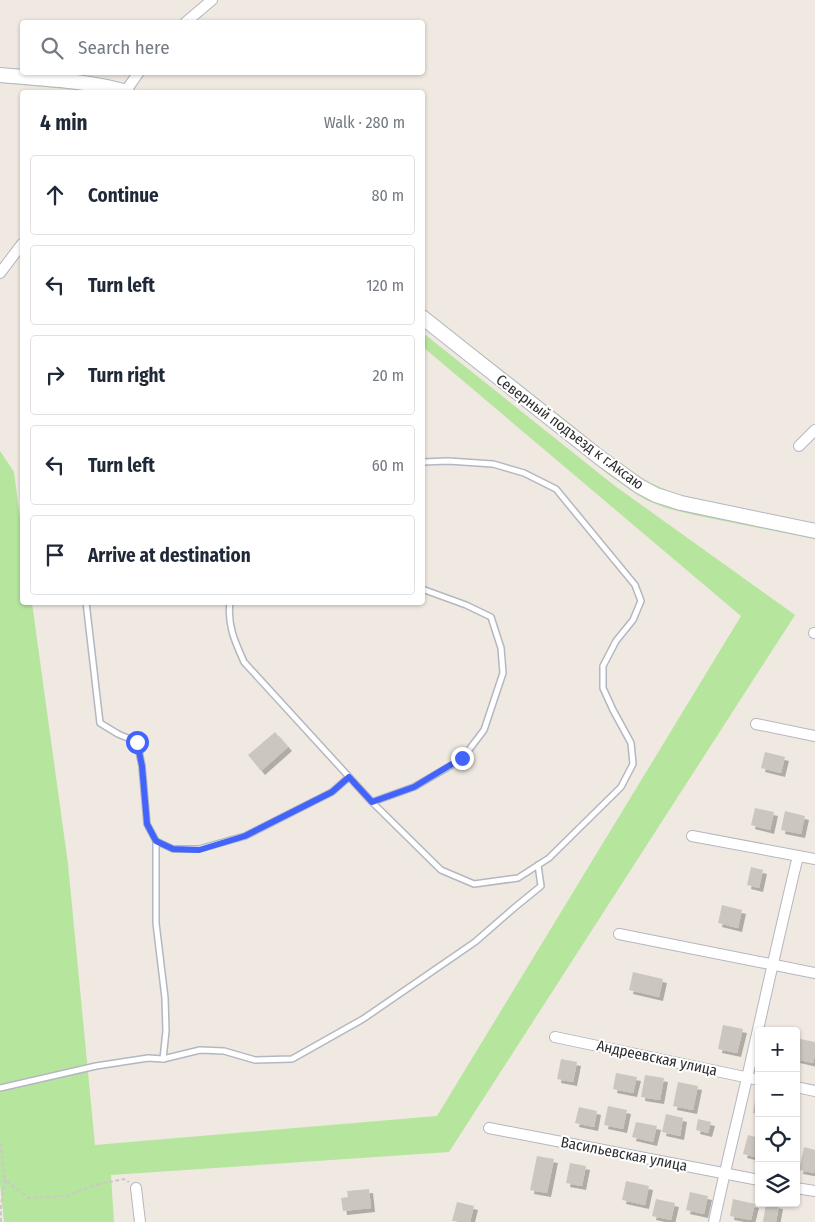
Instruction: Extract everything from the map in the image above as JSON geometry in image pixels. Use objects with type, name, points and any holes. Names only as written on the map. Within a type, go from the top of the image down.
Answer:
[{"type":"street","points":[[188,20],[212,0]]},
{"type":"street","points":[[0,75],[78,82],[118,90]]},
{"type":"street","points":[[127,90],[137,75]]},
{"type":"street","points":[[0,273],[20,247]]},
{"type":"street","name":"Северный подъезд к г.Аксаю","points":[[425,319],[628,479],[652,493],[694,507],[815,531]]},
{"type":"street","points":[[799,446],[815,430]]},
{"type":"street","points":[[756,724],[815,736]]},
{"type":"street","points":[[692,836],[815,859]]},
{"type":"street","points":[[714,1222],[798,856]]},
{"type":"street","points":[[619,934],[815,973]]},
{"type":"street","name":"Андреевская улица","points":[[555,1036],[755,1079]]},
{"type":"street","points":[[800,1088],[815,1091]]},
{"type":"street","name":"Васильевская улица","points":[[489,1128],[755,1179]]},
{"type":"street","points":[[136,1188],[140,1222]]},
{"type":"street","points":[[800,1189],[815,1192]]},
{"type":"lane","points":[[230,605],[232,637],[244,662],[372,802],[441,870],[474,884],[518,878],[549,858],[621,786],[633,764],[631,743],[603,688],[603,666],[616,641],[633,620],[641,600],[635,585],[556,489],[524,473],[493,464],[448,460],[425,462]]},
{"type":"lane","points":[[372,802],[414,787],[462,758],[484,730],[503,673],[501,648],[491,617],[466,605],[425,590]]},
{"type":"lane","points":[[86,605],[100,723],[118,734],[137,742],[142,766],[147,824],[156,841],[156,923],[165,998],[166,1032],[164,1060]]},
{"type":"lane","points":[[156,841],[173,849],[199,850],[245,836],[332,792],[349,777]]},
{"type":"lane","points":[[0,1088],[96,1066],[148,1058],[164,1060],[200,1050],[224,1051],[256,1060],[292,1059],[363,1019],[475,942],[542,886],[538,865]]},
{"type":"path","points":[[0,1143],[5,1180],[1,1205],[1,1222]]},
{"type":"path","points":[[5,1180],[29,1198],[66,1196],[99,1184],[124,1179],[136,1188]]},
{"type":"green space","points":[[0,80],[50,84],[88,90],[79,90],[0,83]]},
{"type":"green space","points":[[425,309],[626,468],[649,482],[668,490],[688,497],[729,506],[724,507],[666,493],[632,475],[425,313]]},
{"type":"green space","points":[[425,325],[634,489],[815,535],[815,539],[666,508],[648,501],[609,475],[425,329]]},
{"type":"green space","points":[[425,335],[615,486],[795,615],[449,1152],[111,1175],[114,1222],[4,1222],[0,1184],[0,451],[14,472],[20,518],[20,605],[32,605],[68,864],[95,1145],[437,1116],[741,616],[425,349]]},
{"type":"building","points":[[275,732],[288,747],[261,771],[248,755]]},
{"type":"building","points":[[765,752],[785,757],[781,773],[761,768]]},
{"type":"building","points":[[755,808],[774,812],[770,830],[751,825]]},
{"type":"building","points":[[785,811],[805,816],[801,834],[781,830]]},
{"type":"building","points":[[751,867],[763,870],[759,888],[747,885]]},
{"type":"building","points":[[722,905],[742,910],[738,928],[718,923]]},
{"type":"building","points":[[633,972],[663,979],[659,997],[629,990]]},
{"type":"building","points":[[723,1025],[743,1029],[737,1053],[718,1049]]},
{"type":"building","points":[[800,1039],[815,1042],[813,1063],[800,1060]]},
{"type":"building","points":[[561,1059],[577,1062],[573,1082],[557,1079]]},
{"type":"building","points":[[616,1073],[637,1077],[633,1093],[613,1089]]},
{"type":"building","points":[[645,1075],[664,1078],[660,1100],[641,1097]]},
{"type":"building","points":[[678,1082],[698,1086],[693,1110],[673,1106]]},
{"type":"building","points":[[608,1106],[627,1110],[623,1129],[604,1125]]},
{"type":"building","points":[[579,1107],[597,1111],[594,1127],[575,1123]]},
{"type":"building","points":[[666,1114],[683,1118],[680,1136],[662,1132]]},
{"type":"building","points":[[698,1119],[711,1122],[708,1133],[696,1130]]},
{"type":"building","points":[[636,1122],[657,1126],[653,1142],[632,1137]]},
{"type":"building","points":[[748,1135],[755,1137],[755,1157],[743,1154]]},
{"type":"building","points":[[804,1147],[815,1150],[815,1173],[800,1170]]},
{"type":"building","points":[[537,1156],[554,1159],[547,1193],[530,1190]]},
{"type":"building","points":[[570,1163],[586,1166],[582,1186],[566,1183]]},
{"type":"building","points":[[626,1181],[649,1186],[645,1205],[622,1200]]},
{"type":"building","points":[[369,1189],[371,1208],[343,1211],[341,1198],[348,1197],[347,1191]]},
{"type":"building","points":[[690,1192],[708,1196],[704,1214],[686,1210]]},
{"type":"building","points":[[656,1199],[675,1203],[671,1220],[652,1216]]},
{"type":"building","points":[[733,1199],[755,1204],[751,1220],[730,1216]]},
{"type":"building","points":[[457,1202],[474,1206],[470,1222],[452,1221]]},
{"type":"building","points":[[765,1207],[779,1207],[776,1222],[763,1222]]},
{"type":"route","points":[[137,742],[142,766],[147,824],[156,841],[173,849],[199,850],[245,836],[332,792],[349,777],[372,802],[414,787],[462,758]]}]
